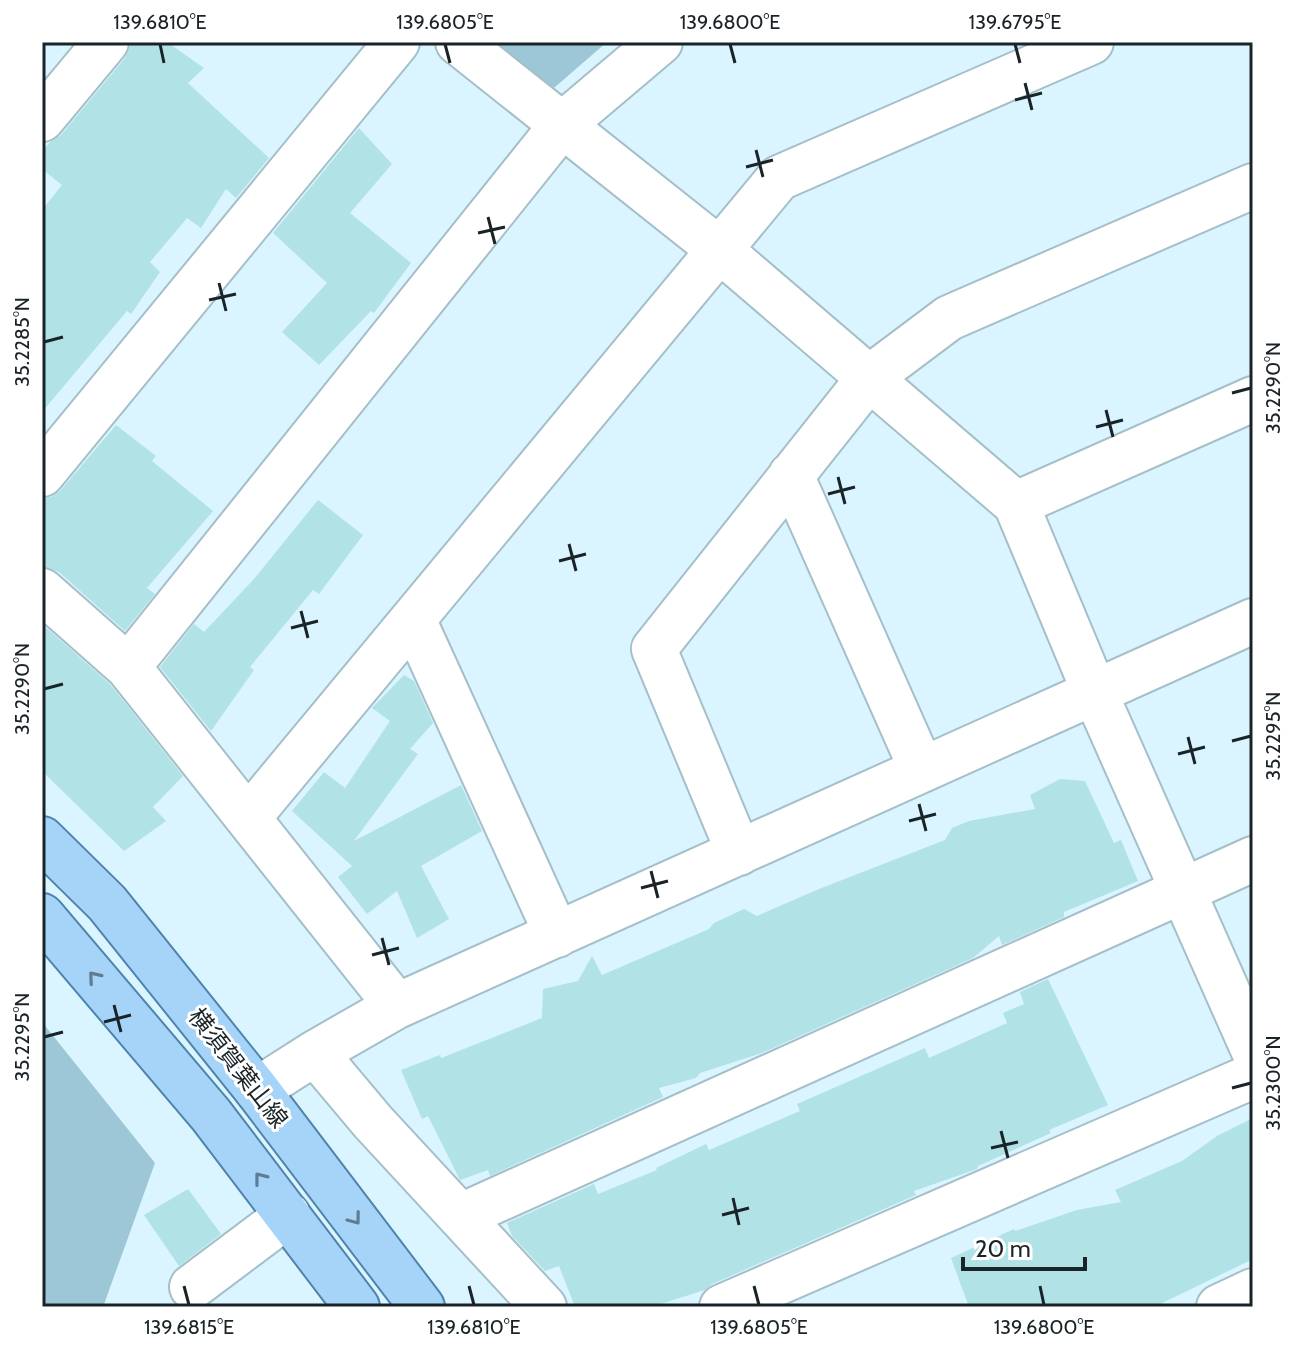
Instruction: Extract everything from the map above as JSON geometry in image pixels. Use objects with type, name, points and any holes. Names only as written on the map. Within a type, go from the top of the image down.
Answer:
[{"type":"main road","name":"横須賀葉山線","points":[[42,839],[107,903],[257,1090],[422,1307]]},
{"type":"main road","name":"横須賀葉山線","points":[[42,916],[211,1115],[357,1307]]},
{"type":"street","points":[[42,119],[106,42]]},
{"type":"street","points":[[42,474],[397,42]]},
{"type":"street","points":[[458,42],[721,251],[1016,504],[1095,693],[1253,1049]]},
{"type":"street","points":[[128,667],[562,125],[660,42]]},
{"type":"street","points":[[248,818],[779,178],[1091,42]]},
{"type":"street","points":[[739,853],[654,649],[869,378],[949,318],[1253,186]]},
{"type":"street","points":[[1016,504],[1253,399]]},
{"type":"street","points":[[791,475],[922,770]]},
{"type":"street","points":[[42,591],[128,667],[397,1006]]},
{"type":"street","points":[[413,619],[557,935]]},
{"type":"street","points":[[257,1090],[397,1006],[1253,621]]},
{"type":"street","points":[[461,1216],[1253,859]]},
{"type":"street","points":[[315,1053],[373,1122],[544,1307]]},
{"type":"street","points":[[722,1307],[1253,1076]]},
{"type":"street","points":[[192,1287],[288,1215]]},
{"type":"street","points":[[1219,1307],[1253,1291]]},
{"type":"shaded area","points":[[476,42],[607,42],[547,94]]},
{"type":"shaded area","points":[[42,1022],[155,1163],[103,1307],[42,1307]]},
{"type":"building","points":[[132,42],[167,42],[204,68],[188,83],[269,158],[236,198],[226,189],[201,228],[187,218],[150,262],[160,272],[131,314],[127,311],[42,412],[42,210],[62,185],[42,169],[42,152],[61,135],[125,58]]},
{"type":"building","points":[[359,128],[392,164],[350,213],[411,263],[374,313],[371,311],[319,365],[282,332],[327,283],[273,233]]},
{"type":"building","points":[[116,425],[156,456],[152,461],[213,511],[147,588],[155,594],[125,631],[59,572],[42,567],[42,498],[60,491]]},
{"type":"building","points":[[318,500],[363,535],[319,594],[313,590],[250,667],[254,670],[211,731],[160,667],[194,624],[204,632],[254,579]]},
{"type":"building","points":[[42,624],[110,684],[183,776],[153,807],[166,821],[124,851],[42,771]]},
{"type":"building","points":[[404,675],[414,681],[433,723],[410,749],[418,754],[354,841],[461,785],[482,831],[421,866],[449,919],[417,938],[397,891],[367,914],[338,877],[352,866],[292,811],[324,772],[345,788],[390,721],[372,708]]},
{"type":"building","points":[[1060,779],[1085,781],[1114,843],[1121,840],[1138,881],[1064,912],[1064,917],[1002,945],[999,936],[973,958],[762,1053],[700,1073],[696,1078],[659,1088],[663,1097],[490,1176],[488,1170],[460,1180],[428,1116],[422,1119],[401,1070],[440,1055],[441,1058],[542,1018],[543,989],[578,981],[592,956],[602,975],[709,929],[714,923],[744,909],[757,916],[945,840],[952,828],[969,821],[1035,809],[1030,795]]},
{"type":"building","points":[[1048,979],[1108,1105],[1049,1130],[1051,1133],[977,1169],[914,1191],[916,1195],[712,1284],[705,1290],[651,1307],[575,1307],[559,1266],[545,1271],[512,1236],[507,1223],[594,1184],[598,1194],[657,1170],[706,1144],[709,1150],[800,1111],[797,1104],[925,1048],[929,1058],[1007,1023],[1003,1013],[1024,1004],[1020,992]]},
{"type":"building","points":[[1253,1118],[1253,1259],[1154,1307],[969,1307],[951,1258],[1014,1229],[1077,1210],[1121,1202],[1115,1190],[1182,1161],[1217,1136]]},
{"type":"building","points":[[188,1189],[221,1234],[179,1266],[144,1215]]}]
